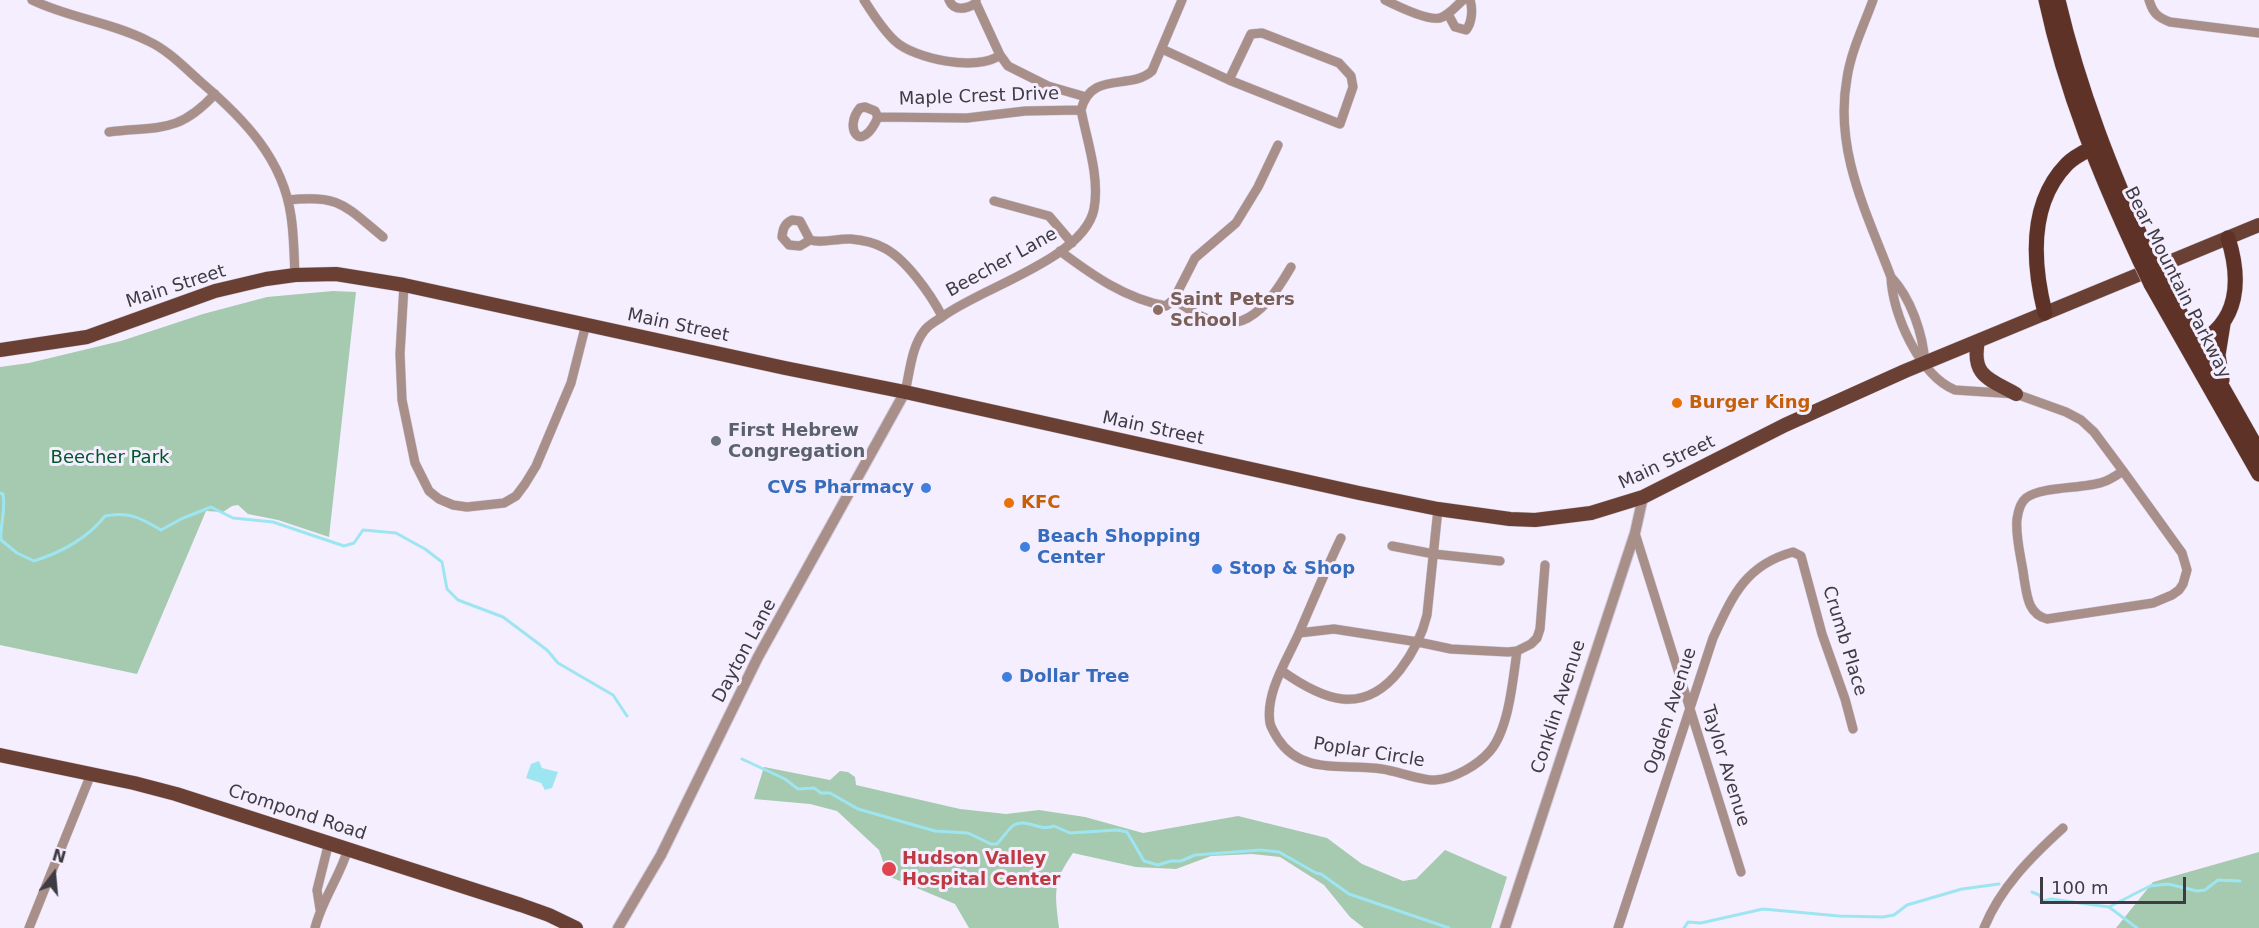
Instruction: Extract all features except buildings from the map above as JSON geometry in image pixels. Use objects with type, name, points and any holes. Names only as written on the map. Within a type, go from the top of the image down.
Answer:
[{"type":"highway","name":"Bear Mountain Parkway","points":[[2046,0],[2060,57],[2090,148],[2156,281],[2259,474]]},
{"type":"highway","name":"Bear Mountain Parkway","points":[[2058,0],[2075,64],[2101,144],[2145,259]]},
{"type":"highway","points":[[2045,314],[2036,262],[2036,237],[2040,218],[2048,193],[2060,172],[2070,161],[2090,148]]},
{"type":"highway","points":[[2228,238],[2235,264],[2236,282],[2233,300],[2224,321],[2218,355],[2228,399]]},
{"type":"highway","name":"Bear Mountain Parkway","points":[[2156,281],[2259,452]]},
{"type":"highway","points":[[2196,344],[2211,336],[2224,321]]},
{"type":"main road","name":"Main Street","points":[[0,350],[87,337],[215,291],[266,279],[295,275],[336,274],[404,285],[1438,509],[1534,520],[1591,513],[1642,497],[1785,425],[1925,363],[2259,225]]},
{"type":"main road","points":[[1978,341],[1976,360],[1980,372],[2016,394]]},
{"type":"main road","name":"Crompond Road","points":[[0,755],[176,794],[528,908],[576,928]]},
{"type":"street","points":[[32,0],[52,9],[149,41],[215,94],[258,137],[270,155],[288,200],[295,275]]},
{"type":"street","points":[[864,0],[881,26],[896,42],[924,57],[984,62],[1000,55]]},
{"type":"street","points":[[949,0],[951,5],[957,8],[969,7],[976,1],[1000,55],[1008,66],[1067,93],[1086,97]]},
{"type":"street","points":[[1081,110],[1086,97],[1105,83],[1144,78],[1152,71],[1182,0]]},
{"type":"street","points":[[1385,0],[1438,18],[1448,14],[1463,0]]},
{"type":"street","points":[[1448,14],[1455,27],[1466,30],[1470,25],[1472,7],[1470,0]]},
{"type":"street","points":[[1873,0],[1853,54],[1847,78],[1844,108],[1845,141],[1851,171],[1891,277],[1891,293],[1912,350],[1937,379],[1955,390],[2016,394],[2066,412],[2081,420],[2094,432],[2123,471],[2182,553],[2187,570],[2179,590],[2153,603],[2047,619],[2038,617],[2033,612],[2027,597],[2018,536],[2017,518],[2022,502],[2028,496],[2039,493],[2103,482],[2123,471]]},
{"type":"street","points":[[2149,0],[2158,18],[2170,22],[2259,33]]},
{"type":"street","points":[[1162,49],[1229,80],[1340,124],[1353,87],[1351,76],[1339,63],[1262,33],[1251,34],[1229,80]]},
{"type":"street","points":[[109,132],[174,125],[200,110],[215,94]]},
{"type":"street","name":"Maple Crest Drive","points":[[878,117],[967,118],[1024,111],[1081,110]]},
{"type":"street","name":"Beecher Lane","points":[[905,392],[914,351],[926,329],[956,306],[1060,251],[1072,243],[1088,226],[1094,209],[1096,193],[1081,110]]},
{"type":"street","points":[[1060,251],[1092,275],[1149,303],[1166,306],[1174,299],[1195,258],[1236,223],[1258,187],[1278,145]]},
{"type":"street","points":[[288,200],[312,197],[336,202],[345,206],[383,237]]},
{"type":"street","points":[[994,201],[1049,216],[1072,243]]},
{"type":"street","points":[[810,240],[823,242],[847,239],[883,247],[914,274],[942,316]]},
{"type":"street","points":[[1174,299],[1199,315],[1214,321],[1229,323],[1246,320],[1267,304],[1291,267]]},
{"type":"street","points":[[404,285],[400,354],[402,400],[415,463],[429,491],[439,499],[453,505],[467,507],[504,503],[516,496],[525,484],[536,466],[571,383],[586,324]]},
{"type":"street","name":"Dayton Lane","points":[[618,928],[661,855],[758,657],[905,392]]},
{"type":"street","name":"Conklin Avenue","points":[[1504,928],[1635,532],[1642,497]]},
{"type":"street","points":[[1341,538],[1282,671],[1304,686],[1329,697],[1353,700],[1363,698],[1388,684],[1407,660],[1423,632],[1438,509]]},
{"type":"street","name":"Taylor Avenue","points":[[1635,532],[1741,872]]},
{"type":"street","points":[[1392,546],[1434,554],[1500,561]]},
{"type":"street","name":"Ogden Avenue","points":[[1618,928],[1689,707],[1713,638],[1731,599],[1739,586],[1760,567],[1782,555],[1797,553],[1801,556],[1803,563]]},
{"type":"street","name":"Crumb Place","points":[[1803,563],[1822,634],[1853,729]]},
{"type":"street","points":[[1299,633],[1334,629],[1469,651],[1517,651],[1537,638],[1540,629],[1545,566]]},
{"type":"street","name":"Poplar Circle","points":[[1282,671],[1270,704],[1270,723],[1283,747],[1295,756],[1308,763],[1324,767],[1377,768],[1435,780],[1451,776],[1473,765],[1492,749],[1505,716],[1517,651]]},
{"type":"street","points":[[29,928],[91,774]]},
{"type":"street","points":[[1984,928],[2007,886],[2035,853],[2062,828]]},
{"type":"street","points":[[320,909],[317,891],[329,842]]},
{"type":"street","points":[[315,928],[320,909],[329,894],[348,849]]},
{"type":"green space","name":"Beecher Park","points":[[333,291],[356,292],[329,537],[278,520],[248,514],[238,505],[223,512],[206,511],[137,674],[0,645],[0,367],[29,363],[121,341],[203,314],[267,297]]},
{"type":"green space","points":[[764,767],[830,780],[840,771],[848,772],[855,777],[856,785],[960,809],[1006,814],[1039,810],[1085,817],[1143,833],[1238,816],[1327,838],[1362,864],[1403,881],[1416,879],[1445,850],[1507,877],[1491,928],[1364,928],[1350,917],[1324,885],[1280,857],[1252,854],[1211,856],[1176,869],[1136,867],[1073,853],[1058,881],[1056,897],[1059,928],[969,928],[955,904],[888,876],[879,850],[837,811],[810,804],[754,799]]},
{"type":"green space","points":[[2259,852],[2259,928],[2116,928],[2153,882]]},
{"type":"water","points":[[539,761],[542,768],[558,772],[552,788],[545,790],[541,783],[526,778],[531,764]]},
{"type":"waterway","points":[[0,493],[3,494],[4,500],[1,540],[17,553],[34,561],[73,544],[105,516],[128,515],[161,530],[211,507],[233,518],[273,522],[344,546],[354,543],[363,530],[396,533],[425,549],[442,562],[447,589],[458,600],[503,617],[547,650],[558,663],[613,695],[627,716]]},
{"type":"waterway","points":[[742,759],[785,779],[798,789],[814,788],[821,793],[830,793],[858,809],[935,831],[968,833],[991,844],[997,844],[1014,825],[1024,823],[1044,827],[1054,826],[1070,833],[1117,830],[1127,832],[1144,861],[1158,865],[1181,861],[1195,855],[1261,850],[1279,852],[1321,874],[1349,894],[1449,928]]},
{"type":"waterway","points":[[2109,907],[2150,886],[2168,884],[2197,891],[2205,890],[2218,880],[2240,881]]},
{"type":"waterway","points":[[1684,928],[1688,922],[1701,923],[1763,909],[1839,916],[1883,917],[1894,915],[1907,905],[1962,889],[1999,884]]},
{"type":"waterway","points":[[2032,892],[2039,895],[2043,901],[2051,899],[2109,907],[2137,928]]},
{"type":"place","name":"Saint Peters School","points":[[1158,310]]},
{"type":"place","name":"Burger King","points":[[1677,403]]},
{"type":"place","name":"First Hebrew Congregation","points":[[716,441]]},
{"type":"place","name":"CVS Pharmacy","points":[[926,488]]},
{"type":"place","name":"KFC","points":[[1009,503]]},
{"type":"place","name":"Beach Shopping Center","points":[[1025,547]]},
{"type":"place","name":"Stop & Shop","points":[[1217,569]]},
{"type":"place","name":"Dollar Tree","points":[[1007,677]]},
{"type":"place","name":"Hudson Valley Hospital Center","points":[[889,869]]}]
